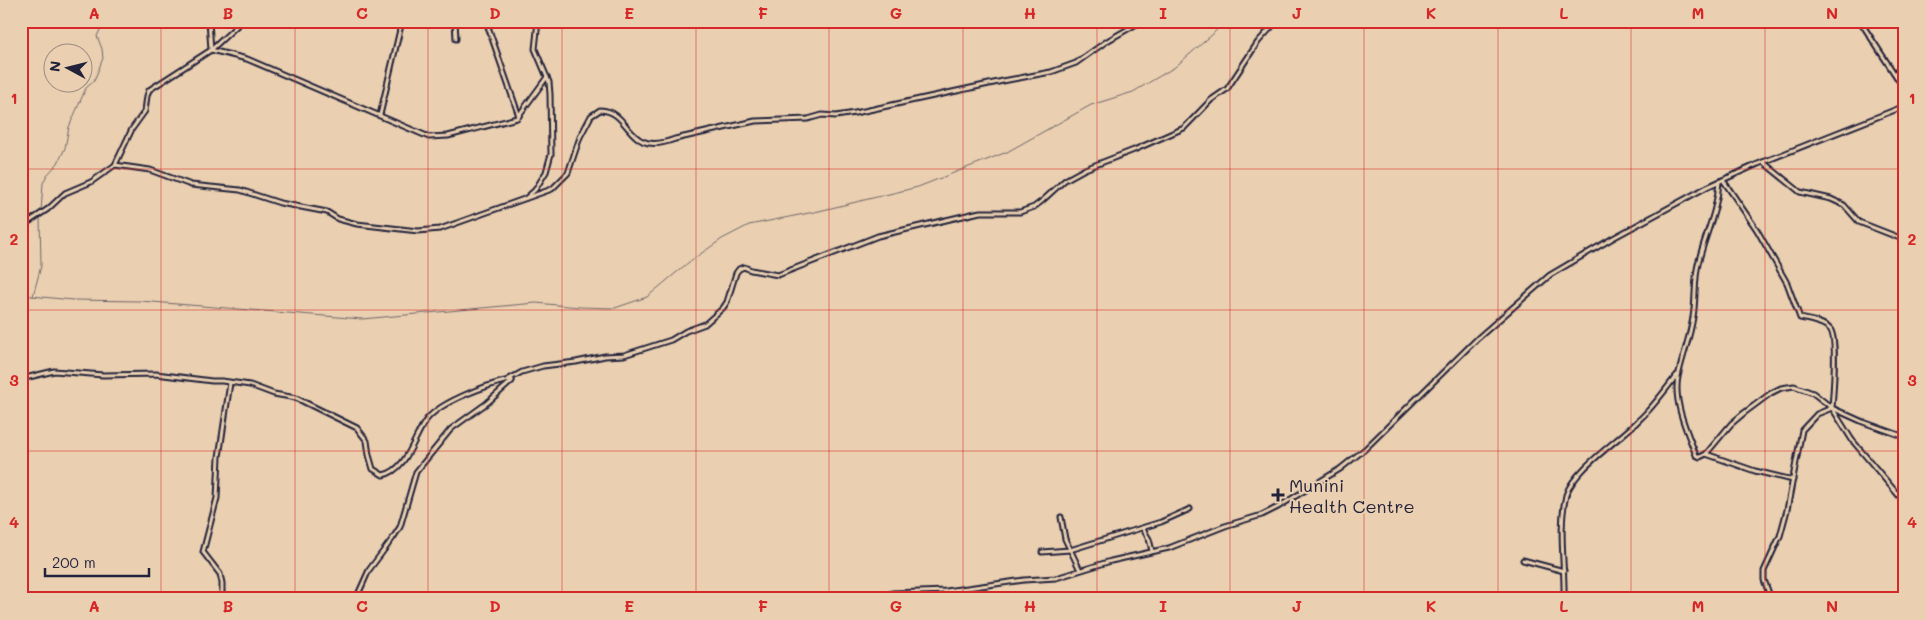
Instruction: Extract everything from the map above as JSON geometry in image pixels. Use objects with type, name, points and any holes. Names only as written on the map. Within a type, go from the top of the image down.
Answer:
[{"type":"street","points":[[209,21],[211,50]]},
{"type":"street","points":[[21,228],[65,194],[91,182],[115,166],[132,129],[145,111],[149,90],[211,50],[242,21]]},
{"type":"street","points":[[380,115],[402,21]]},
{"type":"street","points":[[455,21],[456,38]]},
{"type":"street","points":[[486,21],[519,116]]},
{"type":"street","points":[[524,200],[535,190],[549,163],[551,143],[550,94],[547,77],[535,50],[538,21]]},
{"type":"street","points":[[115,166],[150,170],[191,185],[240,190],[280,203],[327,212],[338,219],[357,224],[418,231],[440,228],[552,189],[568,173],[580,137],[591,116],[600,110],[617,117],[634,138],[651,144],[663,144],[755,121],[808,119],[822,115],[836,116],[855,113],[1051,72],[1076,63],[1107,41],[1142,21]]},
{"type":"street","points":[[512,380],[509,380],[522,372],[543,366],[605,356],[624,355],[646,349],[671,340],[686,331],[704,324],[723,308],[727,302],[736,273],[744,266],[752,270],[778,275],[878,236],[980,212],[1020,212],[1034,206],[1065,180],[1085,169],[1184,128],[1211,100],[1226,89],[1258,42],[1277,21]]},
{"type":"street","points":[[1860,21],[1905,90]]},
{"type":"street","points":[[211,50],[247,59],[425,136],[436,137],[467,131],[519,116],[547,77]]},
{"type":"street","points":[[873,599],[892,592],[946,591],[1024,580],[1056,578],[1080,570],[1169,548],[1278,508],[1340,469],[1365,449],[1478,338],[1550,275],[1613,238],[1718,182],[1763,162],[1905,106]]},
{"type":"street","points":[[1763,162],[1800,192],[1831,199],[1844,205],[1858,222],[1905,240]]},
{"type":"street","points":[[1723,180],[1756,230],[1787,283],[1800,318],[1826,326],[1832,331],[1834,337],[1832,408],[1852,440],[1905,503]]},
{"type":"street","points":[[1718,182],[1718,195],[1711,225],[1698,264],[1693,319],[1679,373],[1678,390],[1683,419],[1696,455],[1700,457],[1706,454],[1730,424],[1771,393],[1782,388],[1794,386],[1813,393],[1832,408],[1863,422],[1905,437]]},
{"type":"street","points":[[21,379],[54,371],[103,375],[146,373],[250,385],[274,394],[296,398],[357,428],[368,441],[373,469],[384,475],[397,467],[414,445],[427,419],[438,410],[464,396],[512,380]]},
{"type":"street","points":[[1564,599],[1564,508],[1567,494],[1572,484],[1581,471],[1642,418],[1679,373]]},
{"type":"street","points":[[356,599],[369,570],[400,527],[416,472],[450,429],[487,404],[512,380]]},
{"type":"street","points":[[222,599],[220,574],[203,552],[217,498],[219,457],[230,383]]},
{"type":"street","points":[[1771,599],[1764,580],[1764,571],[1780,536],[1802,430],[1817,414],[1832,408]]},
{"type":"street","points":[[1706,454],[1755,471],[1793,480]]},
{"type":"street","points":[[1042,552],[1070,550],[1162,522],[1190,508]]},
{"type":"street","points":[[1061,517],[1063,532],[1080,570]]},
{"type":"street","points":[[1143,528],[1149,539],[1152,551]]},
{"type":"street","points":[[1523,560],[1564,571]]},
{"type":"waterway","points":[[41,212],[43,183],[47,175],[58,163],[65,148],[69,127],[86,88],[94,81],[103,58],[97,36],[107,21]]},
{"type":"waterway","points":[[21,295],[73,300],[140,301],[362,319],[536,303],[615,308],[647,297],[689,262],[722,239],[749,225],[819,211],[918,187],[1007,152],[1091,105],[1133,92],[1175,67],[1213,34],[1224,21]]},
{"type":"waterway","points":[[33,296],[41,266],[40,216]]},
{"type":"place","name":"Munini Health Centre","points":[[1278,495]]}]
